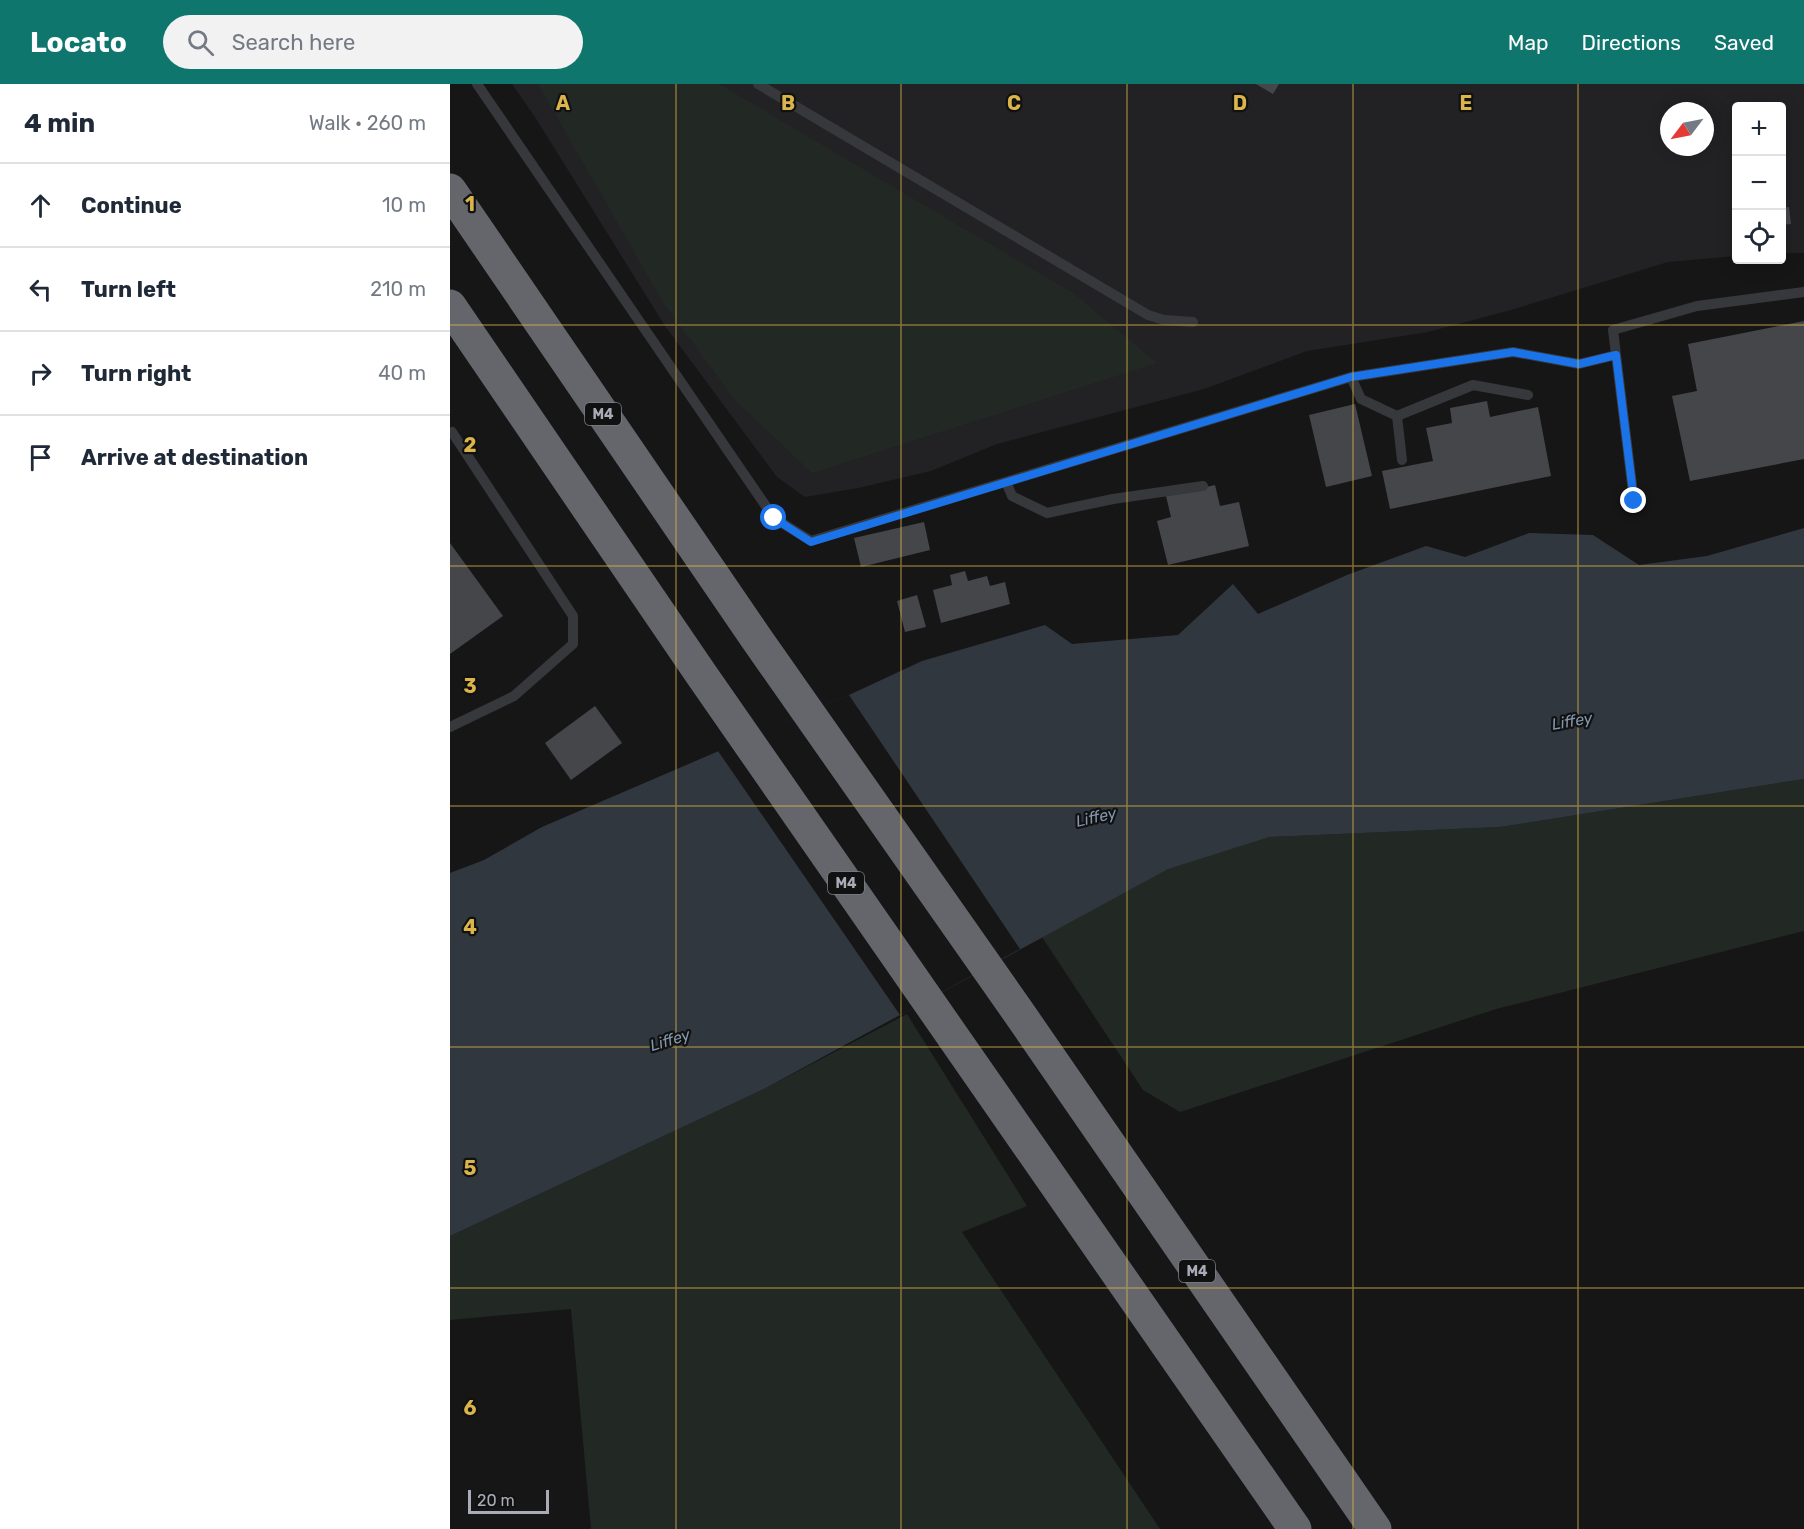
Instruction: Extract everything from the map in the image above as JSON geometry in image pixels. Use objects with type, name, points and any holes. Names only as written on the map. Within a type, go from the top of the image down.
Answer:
[{"type":"highway","name":"M4","points":[[450,190],[756,638],[1375,1529]]},
{"type":"highway","name":"M4","points":[[450,306],[702,674],[1295,1529]]},
{"type":"lane","points":[[477,84],[774,518],[811,542],[1351,377],[1513,352],[1579,364],[1616,355]]},
{"type":"lane","points":[[758,84],[1148,315],[1164,320],[1193,322]]},
{"type":"lane","points":[[1634,501],[1613,330],[1697,306],[1804,292]]},
{"type":"lane","points":[[1351,377],[1361,399],[1397,416],[1473,385],[1528,394]]},
{"type":"lane","points":[[1397,416],[1402,460]]},
{"type":"lane","points":[[450,727],[514,696],[573,644],[573,616],[451,431]]},
{"type":"lane","points":[[1006,482],[1012,496],[1047,513],[1113,499],[1203,486]]},
{"type":"shaded area","points":[[512,84],[1804,84],[1804,253],[1786,253],[1786,102],[1732,102],[1732,256],[1668,262],[1511,310],[1428,332],[1307,351],[1204,389],[997,444],[931,471],[858,488],[805,497],[777,477],[665,326],[535,117]]},
{"type":"shaded area","points":[[538,84],[719,84],[1073,293],[1157,363],[812,473],[736,401],[664,304]]},
{"type":"shaded area","points":[[1804,779],[1804,931],[1496,1009],[1180,1112],[1143,1090],[1042,937],[1145,868],[1269,837],[1500,827]]},
{"type":"shaded area","points":[[907,1014],[1027,1206],[962,1232],[1160,1529],[591,1529],[571,1309],[450,1320],[450,1236],[764,1089]]},
{"type":"water","name":"Liffey","points":[[1804,528],[1804,779],[1500,827],[1269,837],[1168,869],[764,1089],[450,1236],[450,873],[484,860],[542,827],[849,695],[922,661],[1045,625],[1072,644],[1178,635],[1233,584],[1258,614],[1347,575],[1426,546],[1465,557],[1529,533],[1593,535],[1639,565],[1707,556]]},
{"type":"pier","points":[[849,695],[1020,949],[900,1015],[718,751]]},
{"type":"building","points":[[1256,84],[1279,84],[1273,94]]},
{"type":"building","points":[[1786,207],[1789,207],[1791,224],[1786,225]]},
{"type":"building","points":[[1804,321],[1804,459],[1690,481],[1672,396],[1697,391],[1688,344]]},
{"type":"building","points":[[1487,401],[1490,417],[1538,407],[1551,476],[1390,509],[1382,471],[1433,461],[1426,428],[1452,423],[1450,408]]},
{"type":"building","points":[[1355,404],[1372,476],[1326,487],[1309,415]]},
{"type":"building","points":[[1215,485],[1220,506],[1239,502],[1249,546],[1168,565],[1157,521],[1171,517],[1166,496]]},
{"type":"building","points":[[924,522],[930,550],[861,567],[854,538]]},
{"type":"building","points":[[450,543],[503,616],[450,654]]},
{"type":"building","points":[[965,571],[968,581],[987,576],[990,586],[1005,582],[1010,604],[941,623],[933,590],[952,585],[950,575]]},
{"type":"building","points":[[917,595],[926,627],[905,632],[897,601]]},
{"type":"building","points":[[595,706],[622,743],[571,780],[545,743]]},
{"type":"route","points":[[774,518],[811,542],[1351,377],[1513,352],[1579,364],[1616,355],[1634,501]]}]
